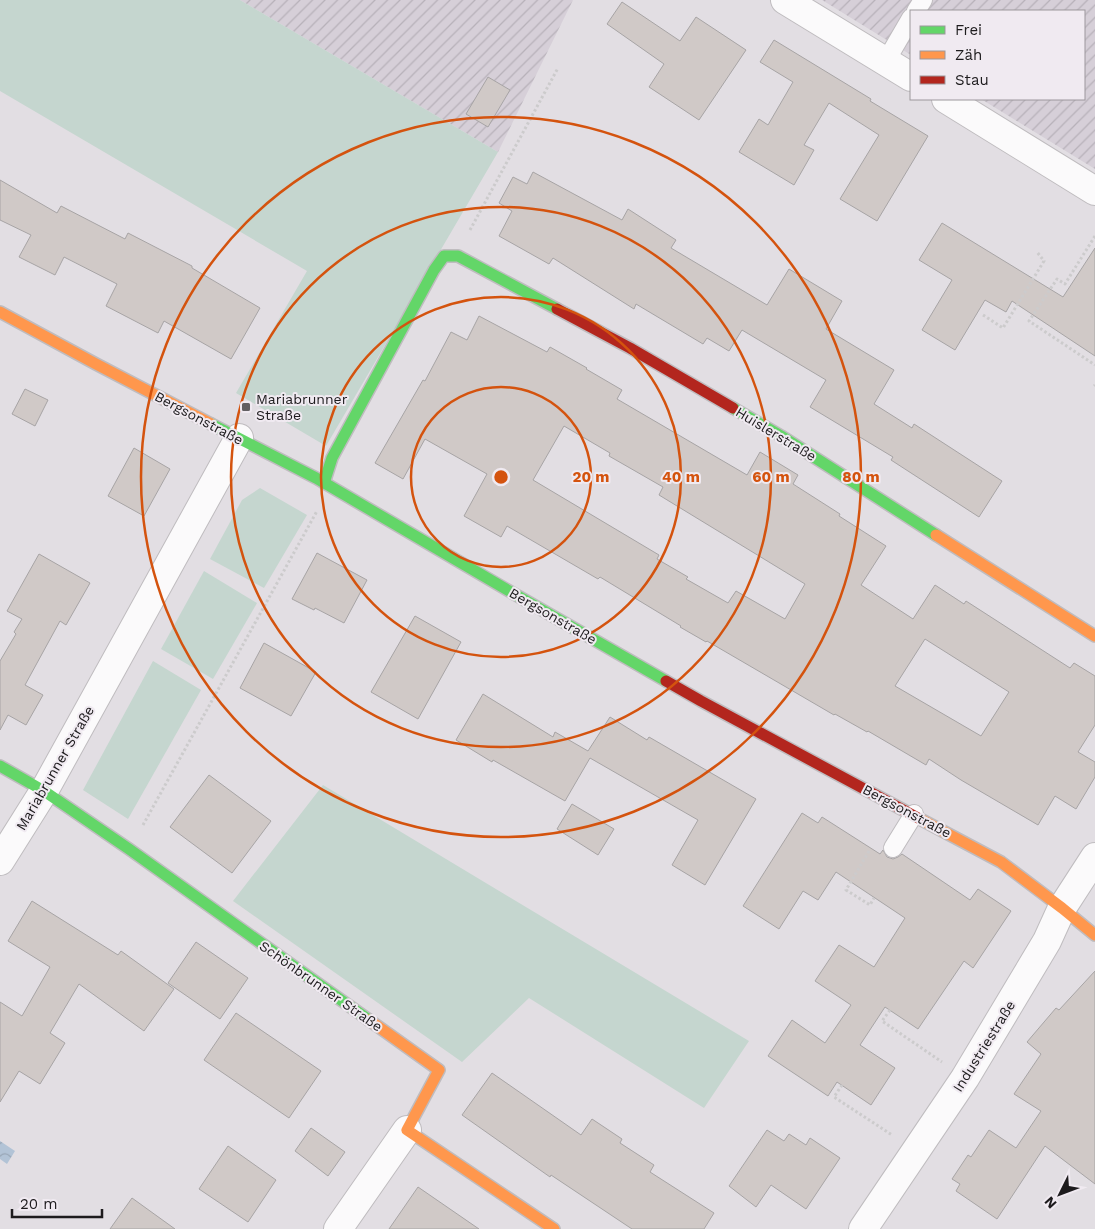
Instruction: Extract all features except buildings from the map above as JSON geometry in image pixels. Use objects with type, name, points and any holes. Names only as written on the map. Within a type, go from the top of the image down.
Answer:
[{"type":"street","points":[[785,0],[910,76]]},
{"type":"street","points":[[948,100],[1095,191]]},
{"type":"street","name":"Huislerstraße","points":[[324,483],[332,458],[434,270],[444,256],[458,256],[630,348],[781,436],[1095,636]]},
{"type":"street","name":"Bergsonstraße","points":[[0,312],[324,483],[701,701],[1001,862],[1095,935]]},
{"type":"street","name":"Mariabrunner Straße","points":[[0,862],[44,791],[239,438]]},
{"type":"street","name":"Schönbrunner Straße","points":[[0,766],[44,791],[129,849],[439,1070],[407,1130]]},
{"type":"street","name":"Industriestraße","points":[[863,1229],[965,1078],[1047,941],[1062,908],[1095,856]]},
{"type":"street","points":[[338,1229],[407,1130],[554,1229]]},
{"type":"lane","points":[[886,61],[910,20]]},
{"type":"lane","points":[[893,848],[914,814]]},
{"type":"path","points":[[458,256],[463,242],[558,68]]},
{"type":"path","points":[[1095,236],[1065,284],[1057,279],[1029,322],[1095,364]]},
{"type":"path","points":[[983,315],[1003,328],[1044,261],[1037,252]]},
{"type":"path","points":[[129,849],[319,509]]},
{"type":"path","points":[[870,850],[846,890],[870,905],[874,898]]},
{"type":"path","points":[[890,1010],[882,1021],[965,1078]]},
{"type":"path","points":[[842,1085],[834,1097],[916,1150]]},
{"type":"shaded area","points":[[0,0],[240,0],[498,152],[326,446],[236,393],[307,271],[0,91]]},
{"type":"shaded area","points":[[240,0],[573,0],[498,152]]},
{"type":"shaded area","points":[[822,0],[1095,0],[1095,169],[983,100],[1085,100],[1085,10],[910,10],[910,54]]},
{"type":"shaded area","points":[[260,488],[307,515],[264,588],[210,559],[242,500]]},
{"type":"shaded area","points":[[204,571],[257,603],[213,679],[161,649]]},
{"type":"shaded area","points":[[153,661],[201,690],[128,819],[83,790]]},
{"type":"shaded area","points":[[323,785],[749,1041],[704,1108],[529,998],[462,1062],[233,901]]},
{"type":"water","points":[[0,1141],[15,1151],[7,1164],[0,1159]]},
{"type":"traffic: fast","points":[[324,483],[332,458],[434,270],[444,256],[458,256],[557,309]]},
{"type":"traffic: fast","points":[[733,408],[781,436],[936,535]]},
{"type":"traffic: fast","points":[[211,424],[316,478],[666,681]]},
{"type":"traffic: fast","points":[[0,766],[44,791],[129,849],[369,1020]]},
{"type":"traffic: slow","points":[[0,312],[211,424]]},
{"type":"traffic: slow","points":[[936,535],[1095,636]]},
{"type":"traffic: slow","points":[[920,819],[1001,862],[1095,935]]},
{"type":"traffic: slow","points":[[369,1020],[439,1070],[407,1130],[554,1229]]},
{"type":"traffic: jam","points":[[557,309],[630,348],[733,408]]},
{"type":"traffic: jam","points":[[666,681],[920,819]]},
{"type":"place","name":"Mariabrunner Straße","points":[[246,407]]}]
